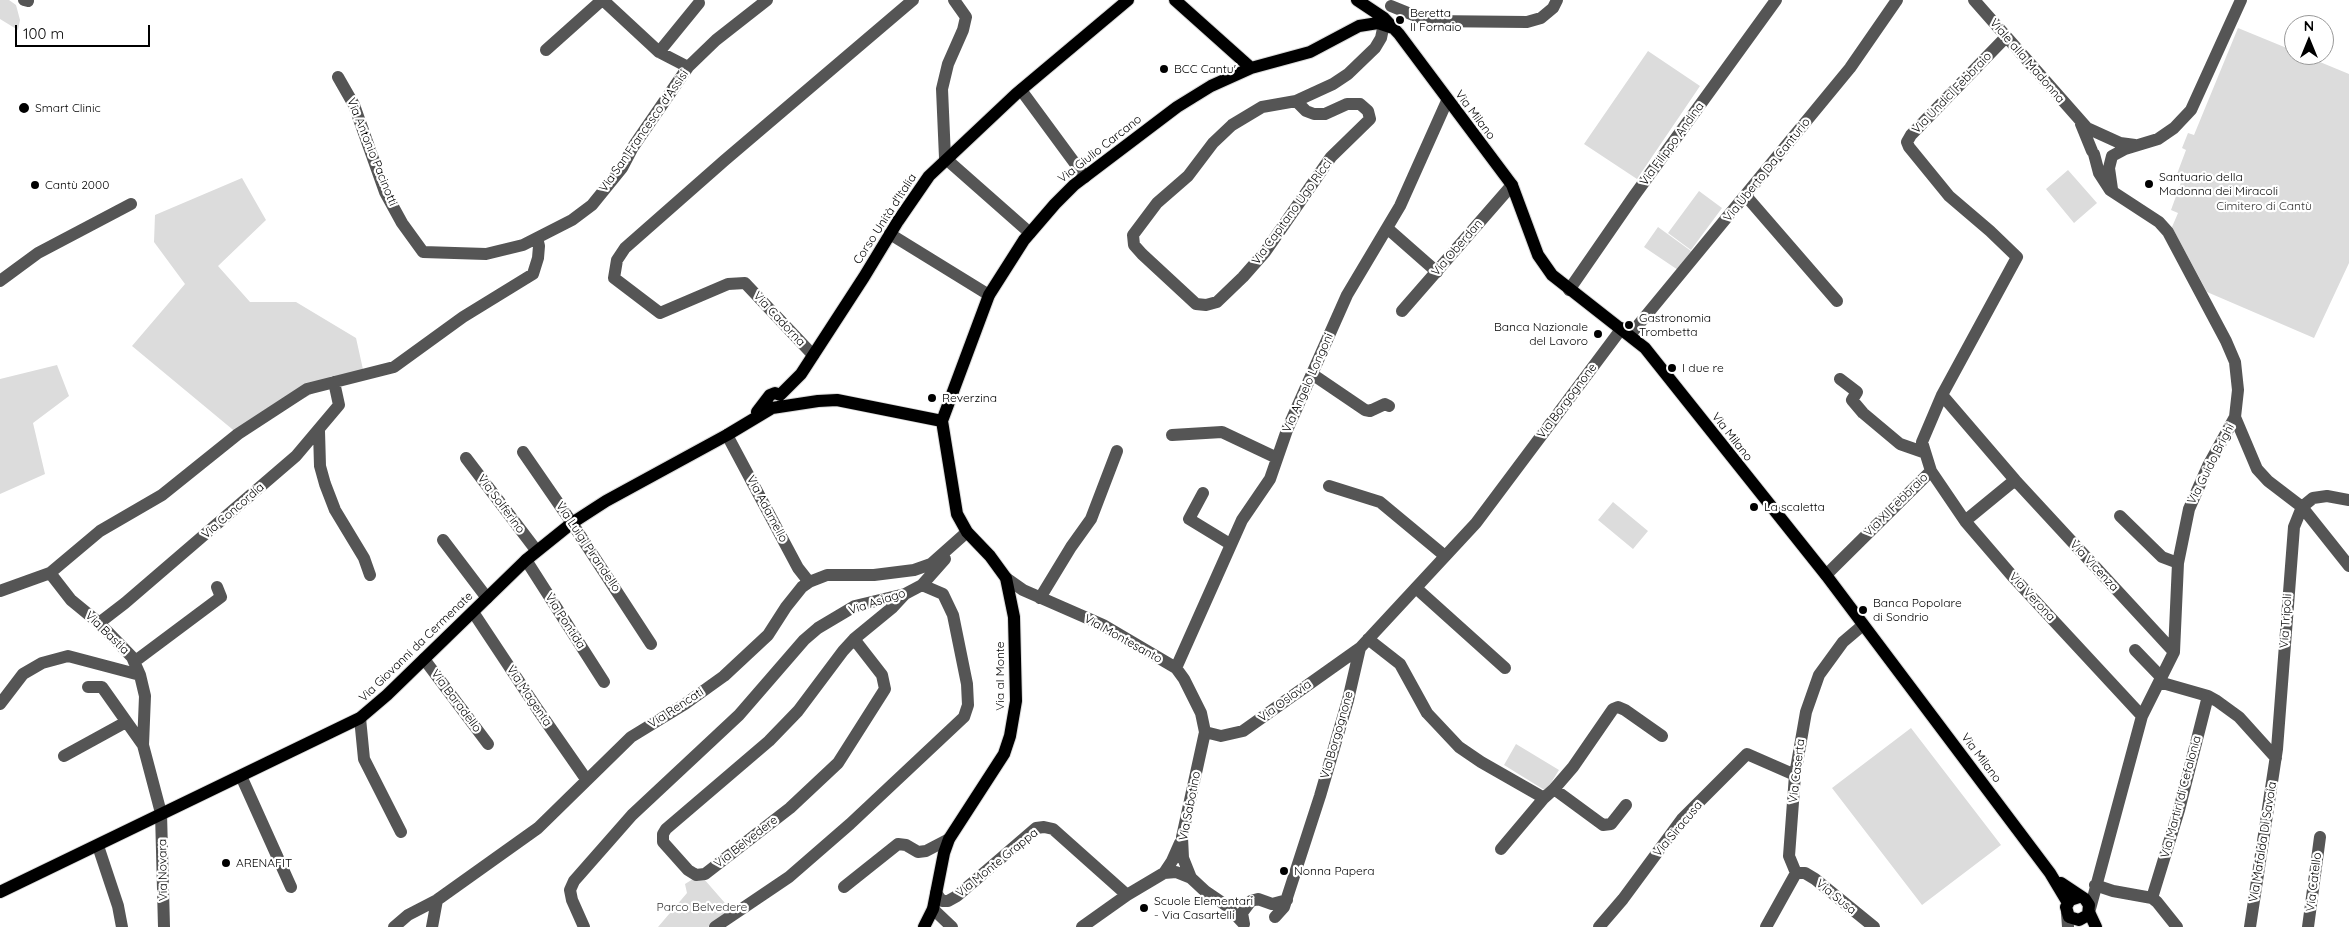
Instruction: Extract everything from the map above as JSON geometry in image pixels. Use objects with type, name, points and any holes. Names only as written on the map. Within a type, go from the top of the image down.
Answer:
[{"type":"main road","name":"Corso Unità d'Italia","points":[[775,402],[801,374],[929,176],[945,158],[1021,90],[1128,0]]},
{"type":"main road","points":[[1175,0],[1251,68]]},
{"type":"main road","points":[[1350,0],[1361,10],[1363,16],[1362,24],[1359,26]]},
{"type":"main road","name":"Via Milano","points":[[1357,0],[1387,23],[1414,53],[1447,101],[1512,185],[1538,255],[1552,275],[1645,348],[1826,575],[2050,872],[2077,913],[2094,927]]},
{"type":"main road","points":[[1359,26],[1387,23]]},
{"type":"main road","name":"Via Giulio Carcano","points":[[942,420],[989,295],[1030,233],[1055,204],[1085,177],[1177,107],[1211,86],[1251,68],[1310,52],[1359,26]]},
{"type":"main road","name":"Via Giovanni da Cermenate","points":[[0,892],[360,718],[474,612],[536,550],[606,501],[727,435],[775,402],[836,400],[942,420]]},
{"type":"main road","name":"Via al Monte","points":[[924,927],[933,908],[944,853],[949,839],[1004,754],[1010,736],[1016,694],[1014,592],[990,556],[963,536],[954,502],[942,420]]},
{"type":"street","points":[[546,50],[603,0],[659,52],[688,67]]},
{"type":"street","name":"Via San Francesco d'Assisi","points":[[423,252],[486,254],[523,245],[572,220],[592,205],[622,168],[688,67],[716,40],[767,0]]},
{"type":"street","name":"Via Cadorna","points":[[813,355],[745,283],[728,284],[660,313],[614,278],[617,260],[625,248],[913,0]]},
{"type":"street","points":[[954,0],[966,16],[963,30],[948,64],[942,89],[945,158],[1030,233]]},
{"type":"street","points":[[1391,3],[1428,21],[1528,22],[1541,18],[1553,8],[1557,0]]},
{"type":"street","name":"Via Filippo Andina","points":[[1569,290],[1634,196],[1776,0]]},
{"type":"street","name":"Via Uberto Da Canturio","points":[[1626,332],[1746,196],[1850,68],[1897,0]]},
{"type":"street","name":"Viale alla Madonna","points":[[1974,0],[2080,121],[2091,131],[2106,137]]},
{"type":"street","points":[[2143,144],[2120,143],[2106,137],[2093,142],[2093,152],[2102,159],[2125,149],[2143,144],[2167,134],[2191,110],[2241,0]]},
{"type":"street","points":[[659,52],[699,3]]},
{"type":"street","name":"Via Capitano Ugo Ricci","points":[[1296,101],[1306,111],[1314,114],[1325,114],[1347,104],[1360,104],[1368,111],[1370,119],[1331,157],[1265,252],[1243,277],[1217,302],[1206,305],[1196,304],[1142,254],[1134,245],[1133,235],[1157,203],[1188,176],[1213,143],[1232,125],[1262,107],[1296,101],[1333,84],[1348,74],[1375,48],[1387,23],[1391,3]]},
{"type":"street","name":"Via Undici Febbraio","points":[[2006,37],[1911,135],[1907,142],[1949,196],[2017,258]]},
{"type":"street","name":"Via Antonio Pacinotti","points":[[338,77],[354,105],[385,192],[402,223],[423,252]]},
{"type":"street","points":[[1021,90],[1085,177]]},
{"type":"street","name":"Via Angelo Longoni","points":[[1176,668],[1224,562],[1230,544],[1242,520],[1270,479],[1312,374],[1347,295],[1400,206],[1447,101]]},
{"type":"street","name":"Viale alla Madonna","points":[[2080,121],[2093,152]]},
{"type":"street","points":[[2106,137],[2115,146],[2109,175],[2114,194]]},
{"type":"street","name":"Via Guido Brighi","points":[[2077,913],[2095,885],[2142,716],[2174,652],[2178,563],[2189,509],[2208,466],[2235,417],[2238,390],[2235,362],[2226,341],[2168,232],[2159,222],[2114,194],[2099,173],[2093,152]]},
{"type":"street","name":"Via Oberdan","points":[[1402,310],[1512,185]]},
{"type":"street","points":[[1746,196],[1838,301]]},
{"type":"street","points":[[0,281],[38,253],[131,204]]},
{"type":"street","points":[[1387,228],[1437,272]]},
{"type":"street","points":[[890,234],[989,295]]},
{"type":"street","points":[[0,591],[50,573],[100,531],[162,495],[238,434],[307,389],[394,367],[463,318],[533,274],[538,258],[539,246],[537,238]]},
{"type":"street","name":"Via XI Febbraio","points":[[1826,575],[1931,471],[1922,442],[1942,395],[2017,258]]},
{"type":"street","name":"Via Borgognone","points":[[1274,923],[1284,907],[1338,735],[1364,643],[1476,524],[1626,332]]},
{"type":"street","points":[[1312,374],[1365,410],[1370,411],[1385,404],[1389,406]]},
{"type":"street","points":[[1840,378],[1857,392],[1852,400],[1863,414],[1900,444],[1924,452]]},
{"type":"street","name":"Via Concordia","points":[[99,623],[272,477],[318,431],[339,406],[334,382]]},
{"type":"street","points":[[1942,395],[2015,480],[1965,521]]},
{"type":"street","points":[[2235,417],[2257,469],[2268,481],[2302,507],[2349,566]]},
{"type":"street","points":[[318,431],[320,466],[325,484],[335,510],[364,558],[370,575]]},
{"type":"street","points":[[1172,435],[1222,432],[1277,458]]},
{"type":"street","name":"Via Adamello","points":[[727,435],[798,568],[809,582]]},
{"type":"street","points":[[1040,598],[1071,547],[1091,519],[1117,451]]},
{"type":"street","name":"Via Luigi Pirandello","points":[[523,452],[651,644]]},
{"type":"street","name":"Via Solferino","points":[[466,458],[536,550]]},
{"type":"street","name":"Via Verona","points":[[1931,471],[1965,521],[2014,578],[2142,716]]},
{"type":"street","name":"Via Vicenza","points":[[2015,480],[2174,652]]},
{"type":"street","points":[[1329,486],[1380,502],[1445,556]]},
{"type":"street","points":[[1203,493],[1189,519],[1230,544]]},
{"type":"street","points":[[2302,507],[2313,498],[2319,496],[2349,500]]},
{"type":"street","name":"Via Tripoli","points":[[2276,758],[2294,527],[2302,507]]},
{"type":"street","points":[[2120,516],[2162,557],[2178,563]]},
{"type":"street","points":[[715,927],[789,877],[850,824],[964,717],[968,705],[967,684],[953,614],[943,594],[922,584],[943,562],[963,536]]},
{"type":"street","name":"Via Rencati","points":[[394,927],[408,915],[437,900],[538,828],[631,737],[685,704],[735,666],[768,635],[786,607],[802,587],[809,582],[827,575],[874,575],[914,570],[930,564],[963,536]]},
{"type":"street","points":[[443,540],[487,598]]},
{"type":"street","name":"Via Pontida","points":[[526,560],[604,682]]},
{"type":"street","name":"Via Bastia","points":[[50,573],[71,600],[99,623],[132,657],[140,675],[145,696],[143,746],[161,813]]},
{"type":"street","name":"Via Asiago","points":[[584,927],[572,900],[570,890],[574,881],[632,815],[739,716],[804,640],[818,628],[855,606],[905,594],[922,584]]},
{"type":"street","points":[[134,662],[221,597],[217,587]]},
{"type":"street","points":[[1416,588],[1505,668]]},
{"type":"street","name":"Via Montesanto","points":[[1014,592],[1040,598],[1103,625],[1176,668],[1200,713],[1205,732]]},
{"type":"street","name":"Via Belvedere","points":[[854,639],[882,675],[885,689],[838,763],[790,808],[705,874],[696,875],[688,870],[663,842],[663,834],[666,829],[769,741],[798,711],[838,657],[854,639],[893,607],[905,594]]},
{"type":"street","name":"Via Magenta","points":[[474,612],[586,779]]},
{"type":"street","name":"Via Caserta","points":[[1796,873],[1789,856],[1795,775],[1806,712],[1818,675],[1843,642],[1863,625]]},
{"type":"street","points":[[1364,643],[1400,664],[1427,713],[1459,747],[1481,762],[1544,798]]},
{"type":"street","name":"Via Oslavia","points":[[1205,732],[1221,736],[1243,731],[1364,643]]},
{"type":"street","points":[[2135,650],[2160,679],[2208,696],[2239,716],[2276,758]]},
{"type":"street","points":[[0,704],[23,674],[42,663],[68,656],[140,675]]},
{"type":"street","name":"Via Baradello","points":[[424,658],[488,744]]},
{"type":"street","points":[[88,686],[102,686],[143,746]]},
{"type":"street","name":"Via Martiri di Cefalonia","points":[[2152,898],[2179,810],[2208,696]]},
{"type":"street","points":[[1501,849],[1578,760],[1613,709],[1618,707],[1625,710],[1662,736]]},
{"type":"street","points":[[360,718],[364,759],[402,832]]},
{"type":"street","points":[[64,756],[126,722]]},
{"type":"street","name":"Via Sabotino","points":[[1191,878],[1183,858],[1182,837],[1205,732]]},
{"type":"street","name":"Via Siracusa","points":[[1599,927],[1623,899],[1682,820],[1747,754],[1795,775]]},
{"type":"street","name":"Via Mafalda Di Savoia","points":[[2250,927],[2276,758]]},
{"type":"street","points":[[240,776],[291,887]]},
{"type":"street","points":[[1554,790],[1603,825],[1611,824],[1626,805]]},
{"type":"street","name":"Via Novara","points":[[161,813],[164,927]]},
{"type":"street","name":"Via Monte Grappa","points":[[936,893],[942,901],[948,902],[1036,828],[1044,827],[1053,829],[1126,895]]},
{"type":"street","points":[[1164,873],[1172,861],[1182,837]]},
{"type":"street","name":"Via Catello","points":[[2308,927],[2320,837]]},
{"type":"street","points":[[844,888],[898,844],[906,845],[918,852],[926,851],[949,839]]},
{"type":"street","points":[[98,846],[118,906],[122,927]]},
{"type":"street","points":[[1082,927],[1126,895],[1164,873],[1176,872],[1191,878],[1217,898],[1244,925]]},
{"type":"street","points":[[1766,927],[1796,873]]},
{"type":"street","name":"Via Susa","points":[[1796,873],[1804,873],[1815,879],[1874,927]]},
{"type":"street","points":[[2095,885],[2113,891],[2152,898],[2177,927]]},
{"type":"street","points":[[1217,898],[1236,905],[1258,899],[1276,904],[1286,900]]},
{"type":"street","points":[[432,927],[437,900]]},
{"type":"street","points":[[1268,902],[1274,909],[1274,923]]},
{"type":"street","points":[[1244,925],[1242,913],[1248,903]]},
{"type":"street","points":[[933,908],[952,927]]},
{"type":"green space","points":[[0,0],[9,0],[16,5],[20,20],[18,30],[0,19]]},
{"type":"green space","name":"Cimitero di Cantù","points":[[2238,28],[2284,47],[2284,65],[2327,65],[2349,74],[2349,263],[2314,338],[2207,292],[2172,227],[2178,213],[2171,210],[2183,177],[2177,174],[2186,150],[2182,148],[2188,133],[2194,135]]},
{"type":"green space","points":[[1648,51],[1700,86],[1637,179],[1584,144]]},
{"type":"green space","points":[[2068,170],[2097,203],[2074,223],[2046,189]]},
{"type":"green space","points":[[242,178],[266,220],[218,266],[250,302],[296,302],[356,338],[364,374],[334,382],[238,434],[132,346],[185,284],[154,242],[155,215]]},
{"type":"green space","points":[[1699,191],[1722,208],[1691,250],[1668,233]]},
{"type":"green space","points":[[1658,227],[1691,251],[1678,270],[1644,247]]},
{"type":"green space","points":[[57,365],[69,396],[33,423],[45,474],[0,494],[0,379]]},
{"type":"green space","points":[[1613,502],[1648,531],[1633,549],[1598,520]]},
{"type":"green space","points":[[1911,728],[2001,845],[1922,905],[1832,788]]},
{"type":"green space","points":[[1516,744],[1559,770],[1546,791],[1504,765]]},
{"type":"green space","name":"Parco Belvedere","points":[[693,879],[704,879],[731,910],[708,927],[658,927],[687,893],[685,884]]},
{"type":"place","name":"Beretta Il Fornaio","points":[[1400,20]]},
{"type":"place","name":"BCC Cantu'","points":[[1164,69]]},
{"type":"place","name":"Smart Clinic","points":[[24,108]]},
{"type":"place","name":"Santuario della Madonna dei Miracoli","points":[[2149,184]]},
{"type":"place","name":"Cantù 2000","points":[[35,185]]},
{"type":"place","name":"Gastronomia Trombetta","points":[[1629,325]]},
{"type":"place","name":"Banca Nazionale del Lavoro","points":[[1598,334]]},
{"type":"place","name":"I due re","points":[[1672,368]]},
{"type":"place","name":"Reverzina","points":[[932,398]]},
{"type":"place","name":"La scaletta","points":[[1754,507]]},
{"type":"place","name":"Banca Popolare di Sondrio","points":[[1863,610]]},
{"type":"place","name":"ARENAFIT","points":[[226,863]]},
{"type":"place","name":"Nonna Papera","points":[[1284,871]]},
{"type":"place","name":"Scuole Elementari - Via Casartelli","points":[[1144,908]]}]
